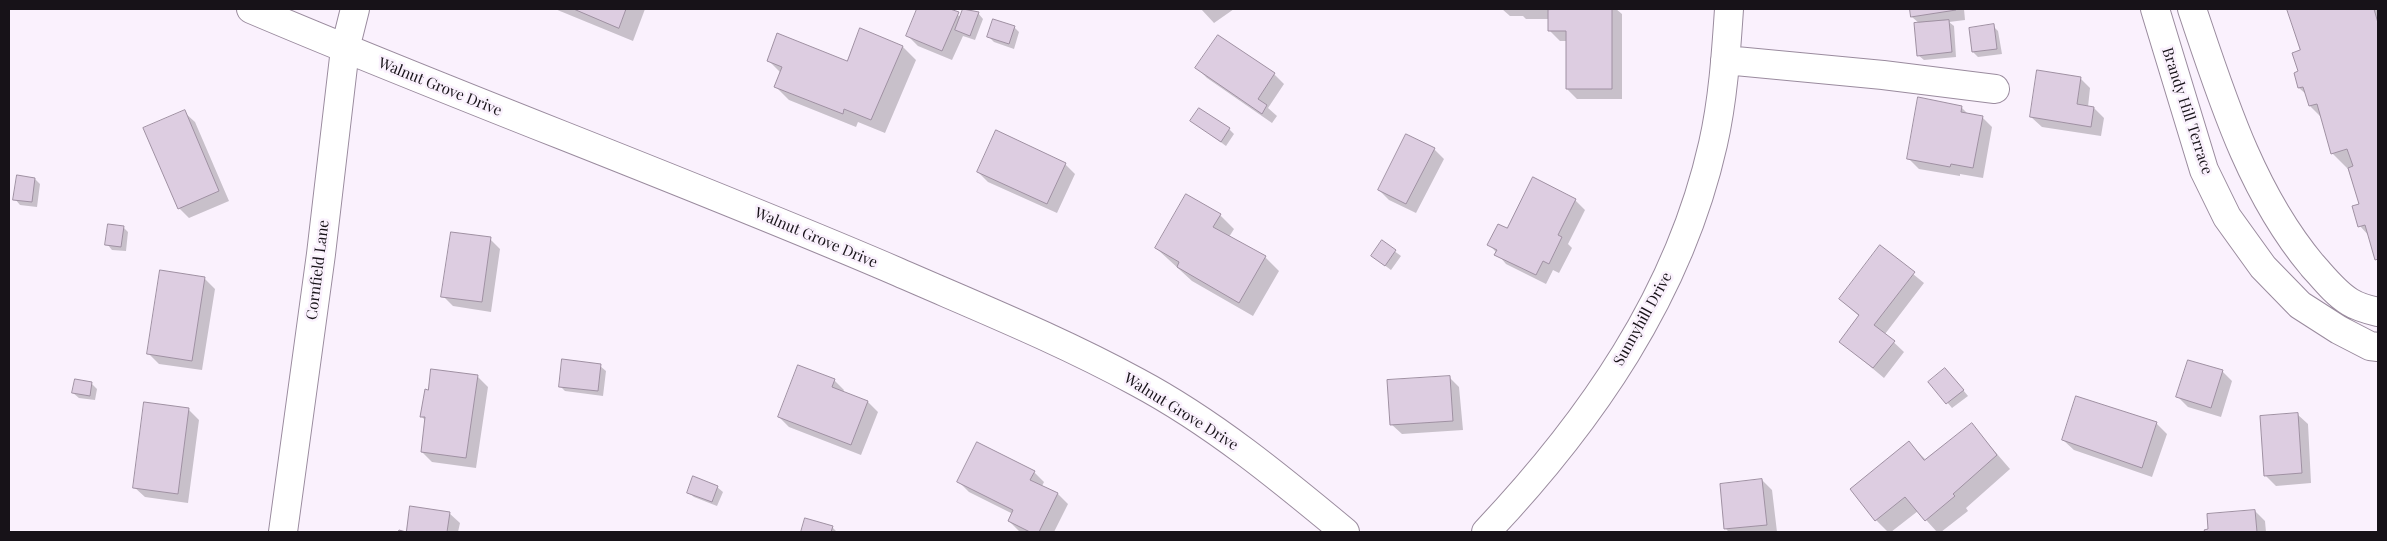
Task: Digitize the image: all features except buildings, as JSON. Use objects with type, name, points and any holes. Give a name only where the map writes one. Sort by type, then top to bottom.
[{"type":"street","name":"Walnut Grove Drive","points":[[251,9],[346,49],[780,222],[1042,335],[1139,382],[1222,435],[1345,532]]},
{"type":"street","name":"Cornfield Lane","points":[[282,532],[320,264],[346,49],[355,9]]},
{"type":"street","name":"Sunnyhill Drive","points":[[1486,532],[1516,500],[1576,427],[1630,349],[1663,289],[1692,218],[1713,145],[1724,84],[1729,9]]},
{"type":"street","name":"Brandy Hill Terrace","points":[[2155,9],[2204,170],[2227,217],[2264,267],[2300,305],[2339,330],[2370,346],[2378,347]]},
{"type":"street","points":[[2192,9],[2224,106],[2262,187],[2291,239],[2325,280],[2350,302],[2378,312]]},
{"type":"street","points":[[1725,60],[1883,75],[1995,89]]}]
